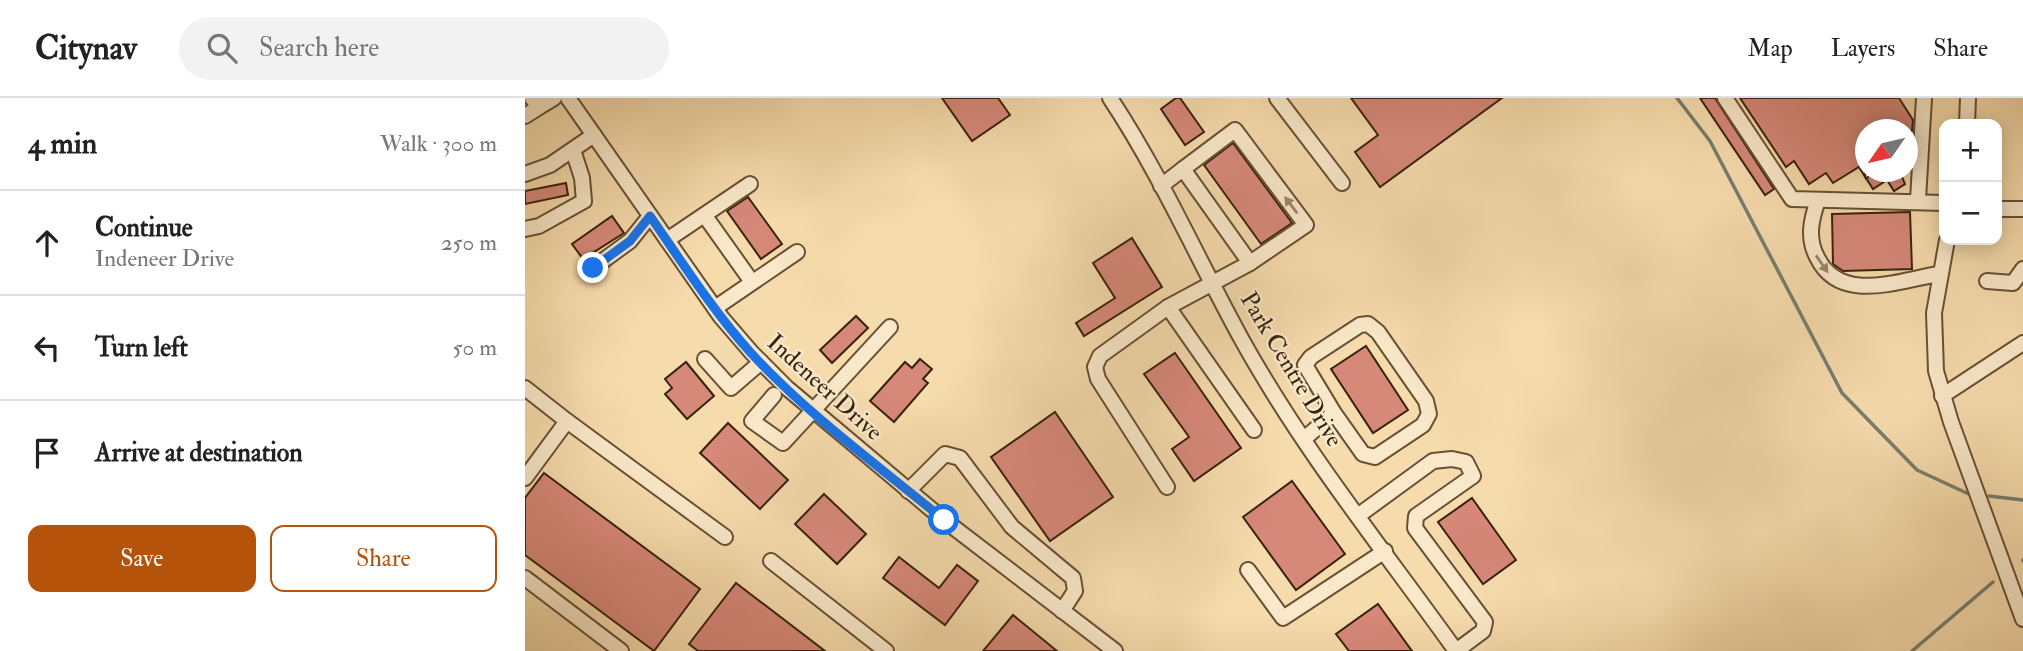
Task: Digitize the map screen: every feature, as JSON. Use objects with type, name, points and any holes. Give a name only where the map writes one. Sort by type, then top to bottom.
[{"type":"street","points":[[525,116],[535,103],[554,98]]},
{"type":"street","name":"Indeneer Drive","points":[[568,98],[715,308],[761,362],[813,411],[908,491],[1115,651]]},
{"type":"street","name":"Park Centre Drive","points":[[1110,98],[1161,186],[1242,340],[1304,439],[1456,651]]},
{"type":"street","points":[[1277,98],[1342,183]]},
{"type":"street","points":[[1725,98],[1792,199],[1939,202]]},
{"type":"street","points":[[1918,200],[1924,98]]},
{"type":"street","points":[[1967,119],[1969,98]]},
{"type":"street","points":[[1161,186],[1235,130],[1306,225],[1250,263],[1168,307],[1100,356],[1095,367],[1098,379],[1167,487]]},
{"type":"street","points":[[525,174],[550,166],[594,135]]},
{"type":"street","points":[[525,229],[539,226],[584,201],[582,178],[573,150]]},
{"type":"street","points":[[1183,169],[1250,263]]},
{"type":"street","points":[[667,240],[750,184]]},
{"type":"street","points":[[1818,200],[1810,220],[1812,247],[1819,262],[1835,281],[1854,286],[1873,286],[1939,274]]},
{"type":"street","points":[[2002,209],[2023,211]]},
{"type":"street","points":[[593,268],[630,241],[650,216]]},
{"type":"street","points":[[705,216],[752,282]]},
{"type":"street","points":[[1946,245],[1939,274],[1933,344],[1942,396],[2023,619]]},
{"type":"street","points":[[715,308],[797,252]]},
{"type":"street","points":[[1987,281],[2013,283],[2023,269]]},
{"type":"street","points":[[1168,307],[1254,430]]},
{"type":"street","points":[[1368,324],[1378,332],[1426,401],[1429,414],[1423,425],[1375,457],[1363,454],[1334,412],[1305,365],[1311,357],[1360,325],[1368,324]]},
{"type":"street","points":[[773,395],[753,416],[752,421],[783,443],[890,327]]},
{"type":"street","points":[[1942,396],[2023,343]]},
{"type":"street","points":[[705,359],[731,388],[761,362]]},
{"type":"street","points":[[525,388],[725,537]]},
{"type":"street","points":[[1304,439],[1334,412]]},
{"type":"street","points":[[525,478],[567,421]]},
{"type":"street","points":[[908,491],[945,454],[960,458],[1012,527],[1073,578],[1075,591],[1062,611]]},
{"type":"street","points":[[1359,515],[1433,461],[1452,459],[1467,462],[1473,470],[1473,476],[1416,516],[1414,521],[1415,528],[1485,622],[1483,631],[1456,651]]},
{"type":"street","points":[[1248,570],[1283,618],[1385,551]]},
{"type":"street","points":[[771,561],[886,651]]},
{"type":"street","points":[[525,578],[621,651]]},
{"type":"building","points":[[942,98],[998,98],[1010,115],[972,141]]},
{"type":"building","points":[[1180,98],[1204,132],[1185,145],[1161,109]]},
{"type":"building","points":[[1351,98],[1502,98],[1380,187],[1355,152],[1378,135]]},
{"type":"building","points":[[1700,98],[1715,98],[1774,189],[1765,195]]},
{"type":"building","points":[[1740,98],[1899,98],[1912,119],[1855,119],[1855,169],[1833,183],[1826,173],[1809,184],[1794,161],[1786,167]]},
{"type":"building","points":[[1233,143],[1292,223],[1261,244],[1204,165]]},
{"type":"building","points":[[1869,182],[1884,182],[1873,189]]},
{"type":"building","points":[[1888,182],[1904,182],[1905,184],[1894,191]]},
{"type":"building","points":[[566,183],[568,195],[525,204],[525,191]]},
{"type":"building","points":[[748,197],[782,244],[761,259],[727,211]]},
{"type":"building","points":[[1910,212],[1912,269],[1843,271],[1833,264],[1832,214]]},
{"type":"building","points":[[612,216],[624,233],[583,259],[572,244]]},
{"type":"building","points":[[1132,238],[1162,287],[1084,336],[1076,323],[1115,298],[1093,263]]},
{"type":"building","points":[[856,316],[868,328],[832,363],[820,350]]},
{"type":"building","points":[[1366,346],[1408,410],[1373,433],[1331,369]]},
{"type":"building","points":[[1175,353],[1241,448],[1194,481],[1172,449],[1189,437],[1144,374]]},
{"type":"building","points":[[920,359],[932,369],[923,379],[928,383],[894,422],[870,401],[905,362],[912,368]]},
{"type":"building","points":[[686,362],[714,396],[687,419],[665,394],[672,388],[665,379]]},
{"type":"building","points":[[1055,412],[1113,497],[1050,541],[991,457]]},
{"type":"building","points":[[728,423],[788,480],[760,509],[700,453]]},
{"type":"building","points":[[544,473],[700,589],[654,651],[525,555],[525,498]]},
{"type":"building","points":[[1292,481],[1345,554],[1296,590],[1243,517]]},
{"type":"building","points":[[824,494],[866,534],[837,564],[795,524]]},
{"type":"building","points":[[1472,498],[1516,560],[1483,584],[1438,522]]},
{"type":"building","points":[[899,557],[939,588],[957,565],[978,581],[945,625],[883,578]]},
{"type":"building","points":[[736,583],[825,651],[698,651],[689,644]]},
{"type":"building","points":[[1378,604],[1412,651],[1349,651],[1336,634]]},
{"type":"building","points":[[1013,615],[1057,651],[983,651]]},
{"type":"waterway","points":[[1677,98],[1710,141],[1842,393],[1917,470],[1973,496]]},
{"type":"waterway","points":[[1989,496],[2023,500]]},
{"type":"waterway","points":[[1912,651],[1993,582]]},
{"type":"route","points":[[593,268],[630,241],[650,216],[721,317],[752,353],[787,388],[944,520]]}]
